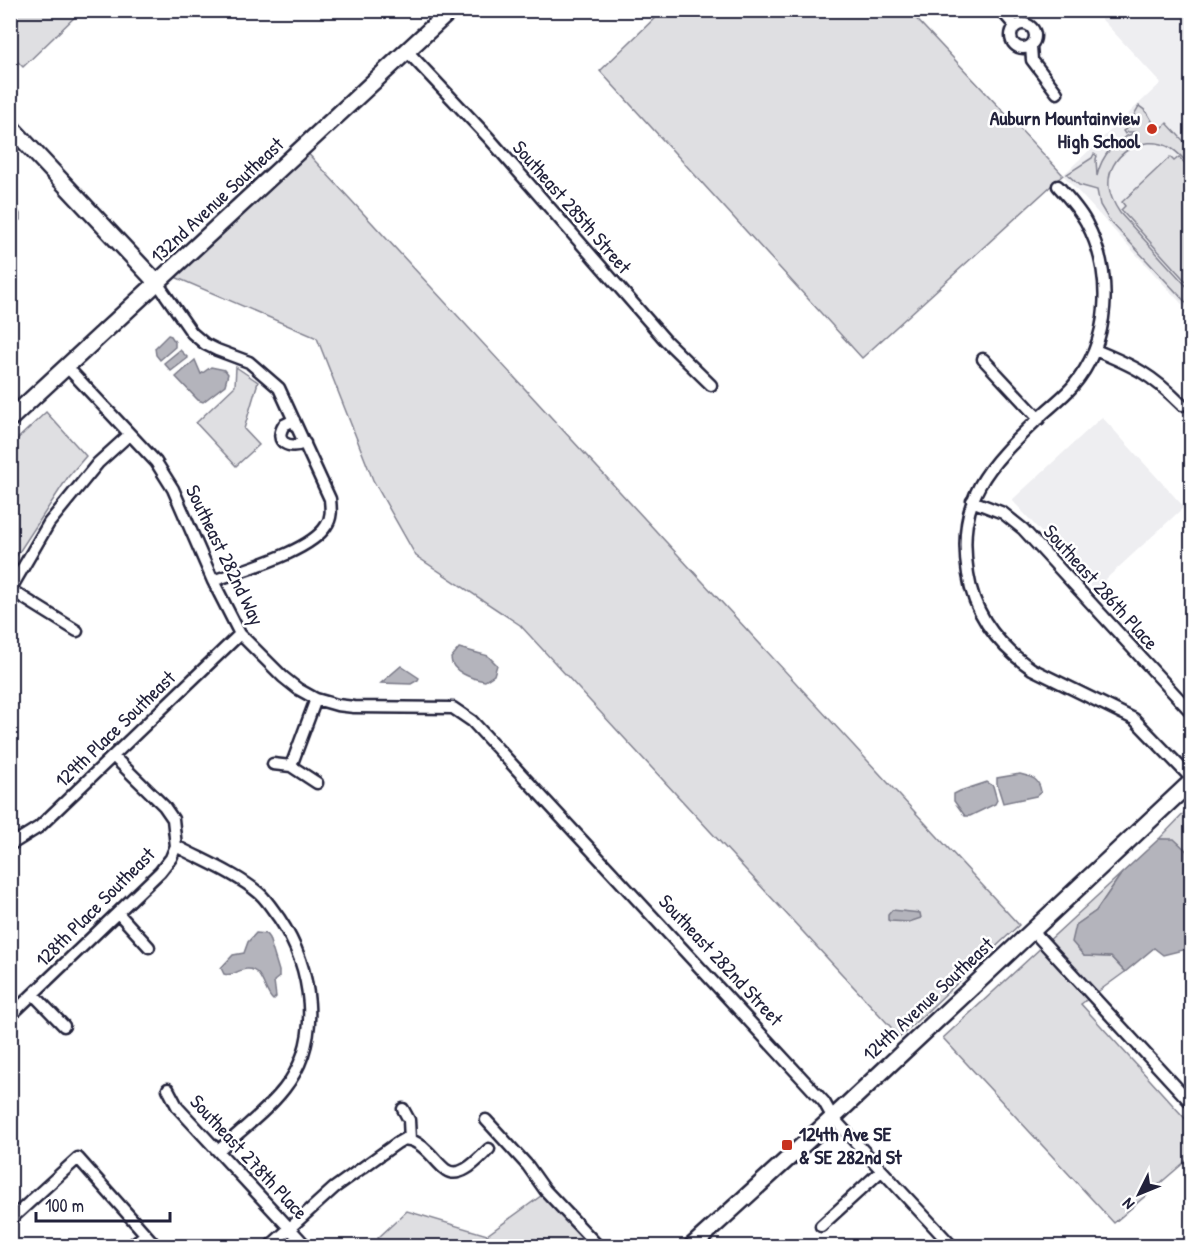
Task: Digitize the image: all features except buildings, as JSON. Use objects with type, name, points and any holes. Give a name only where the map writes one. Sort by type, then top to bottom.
[{"type":"street","name":"132nd Avenue Southeast","points":[[10,419],[451,10]]},
{"type":"street","points":[[1001,10],[1015,26]]},
{"type":"street","points":[[1015,26],[1026,24],[1032,27],[1035,39],[1031,46],[1032,60],[1057,93]]},
{"type":"street","points":[[1015,26],[1011,36],[1013,44],[1020,48],[1031,46]]},
{"type":"street","name":"Southeast 285th Street","points":[[407,51],[488,137],[666,341],[711,385]]},
{"type":"street","points":[[10,126],[158,284],[192,333],[217,350],[249,362],[279,388],[330,499],[332,512],[328,525],[309,543],[213,581]]},
{"type":"street","points":[[1058,186],[1085,220],[1102,262],[1104,308],[1100,336],[1088,364],[1072,388],[1002,454],[991,467],[972,501],[965,530],[969,582],[977,604],[994,636],[1018,659],[1032,669],[1134,719],[1191,780]]},
{"type":"street","points":[[1095,350],[1138,368],[1152,377],[1182,405]]},
{"type":"street","points":[[983,359],[1039,419]]},
{"type":"street","name":"Southeast 282nd Way","points":[[67,367],[165,474],[213,581],[240,634],[283,677],[316,699],[337,705],[453,708]]},
{"type":"street","points":[[294,420],[284,425],[280,434],[281,439],[288,446],[293,447],[304,443]]},
{"type":"street","points":[[77,631],[11,590],[56,514],[98,463],[129,435]]},
{"type":"street","name":"Southeast 286th Place","points":[[972,501],[1003,513],[1023,529],[1191,713]]},
{"type":"street","name":"129th Place Southeast","points":[[10,845],[39,827],[240,634]]},
{"type":"street","points":[[291,766],[316,699]]},
{"type":"street","name":"Southeast 282nd Street","points":[[453,708],[472,721],[824,1102],[833,1118],[952,1246]]},
{"type":"street","points":[[113,756],[164,806],[172,819],[176,846],[260,894],[286,929],[297,950],[310,997],[310,1018],[300,1060],[284,1089],[218,1151]]},
{"type":"street","points":[[273,764],[291,766],[317,783]]},
{"type":"street","name":"124th Avenue Southeast","points":[[692,1246],[833,1118],[1191,780]]},
{"type":"street","name":"128th Place Southeast","points":[[10,1016],[160,872],[171,858],[176,846]]},
{"type":"street","points":[[117,913],[149,947]]},
{"type":"street","points":[[1032,930],[1191,1104]]},
{"type":"street","points":[[33,994],[64,1026]]},
{"type":"street","name":"Southeast 278th Place","points":[[168,1089],[178,1108],[306,1246]]},
{"type":"street","points":[[403,1109],[409,1120],[410,1140]]},
{"type":"street","points":[[486,1120],[528,1166],[545,1190],[598,1246]]},
{"type":"street","points":[[270,1246],[341,1183],[397,1143],[410,1140],[421,1145],[446,1170],[454,1173],[467,1168],[489,1149]]},
{"type":"street","points":[[10,1220],[78,1158],[156,1246]]},
{"type":"street","points":[[821,1226],[881,1171]]},
{"type":"street","points":[[131,1246],[145,1235]]},
{"type":"shaded area","points":[[10,11],[81,11],[23,67],[11,55]]},
{"type":"shaded area","points":[[662,11],[909,11],[1063,175],[862,358],[600,71]]},
{"type":"shaded area","name":"Auburn Mountainview High School","points":[[1094,11],[1191,11],[1191,314],[1063,175],[1161,83]]},
{"type":"shaded area","points":[[1139,106],[1149,116],[1155,129],[1153,130],[1160,130],[1167,123],[1191,149],[1191,167],[1171,148],[1149,143],[1138,145],[1120,156],[1113,165],[1110,175],[1110,194],[1120,213],[1191,291],[1191,308],[1109,220],[1100,205],[1097,190],[1079,185],[1067,174],[1092,158],[1094,154],[1097,156],[1097,176],[1102,161],[1110,149],[1122,139],[1136,132],[1125,134],[1123,131]]},
{"type":"shaded area","points":[[303,148],[1019,925],[900,1037],[520,625],[416,556],[373,480],[317,338],[168,274]]},
{"type":"shaded area","points":[[1170,157],[1174,161],[1179,157],[1191,170],[1191,287],[1121,210],[1125,206],[1122,202]]},
{"type":"shaded area","points":[[10,195],[20,214],[20,220],[15,222],[11,220]]},
{"type":"shaded area","points":[[168,335],[175,342],[175,347],[160,360],[155,348]]},
{"type":"shaded area","points":[[180,350],[188,358],[171,371],[164,363]]},
{"type":"shaded area","points":[[195,360],[201,374],[211,367],[225,370],[228,374],[225,385],[203,402],[198,400],[176,377]]},
{"type":"shaded area","points":[[236,367],[258,382],[244,429],[259,445],[236,466],[196,423],[235,386]]},
{"type":"shaded area","points":[[46,412],[86,456],[68,477],[12,563],[11,445]]},
{"type":"shaded area","points":[[1102,417],[1184,507],[1094,590],[1012,500]]},
{"type":"shaded area","points":[[459,648],[488,656],[497,665],[494,675],[485,681],[469,677],[459,671],[451,658]]},
{"type":"shaded area","points":[[401,666],[419,678],[418,680],[411,684],[381,683]]},
{"type":"shaded area","points":[[1020,774],[1034,779],[1039,784],[1041,792],[1036,796],[1003,803],[997,778]]},
{"type":"shaded area","points":[[987,782],[993,786],[997,800],[995,804],[970,816],[965,816],[954,801],[954,794]]},
{"type":"shaded area","points":[[1191,806],[1191,855],[1174,840],[1159,839]]},
{"type":"shaded area","points":[[1159,839],[1174,839],[1191,855],[1191,948],[1163,955],[1154,948],[1125,972],[1111,957],[1084,956],[1072,942],[1076,925],[1096,911],[1122,873]]},
{"type":"shaded area","points":[[1122,873],[1096,911],[1076,925],[1084,956],[1111,957],[1125,972],[1081,1004],[1191,1125],[1191,1165],[1187,1160],[1114,1223],[943,1038]]},
{"type":"shaded area","points":[[892,910],[920,913],[921,918],[909,922],[890,921],[888,915]]},
{"type":"shaded area","points":[[256,933],[266,934],[269,938],[279,971],[279,977],[274,981],[276,997],[273,1000],[257,972],[244,969],[227,975],[221,968],[233,955],[244,953],[248,942]]},
{"type":"shaded area","points":[[545,1193],[592,1246],[560,1244],[445,1246],[427,1243],[422,1246],[386,1246],[378,1238],[407,1211],[487,1235]]},
{"type":"shaded area","points":[[1009,1241],[1014,1246],[977,1246],[975,1242]]},
{"type":"place","name":"Auburn Mountainview High School","points":[[1152,129]]},
{"type":"place","name":"124th Ave SE & SE 282nd St","points":[[787,1145]]}]
